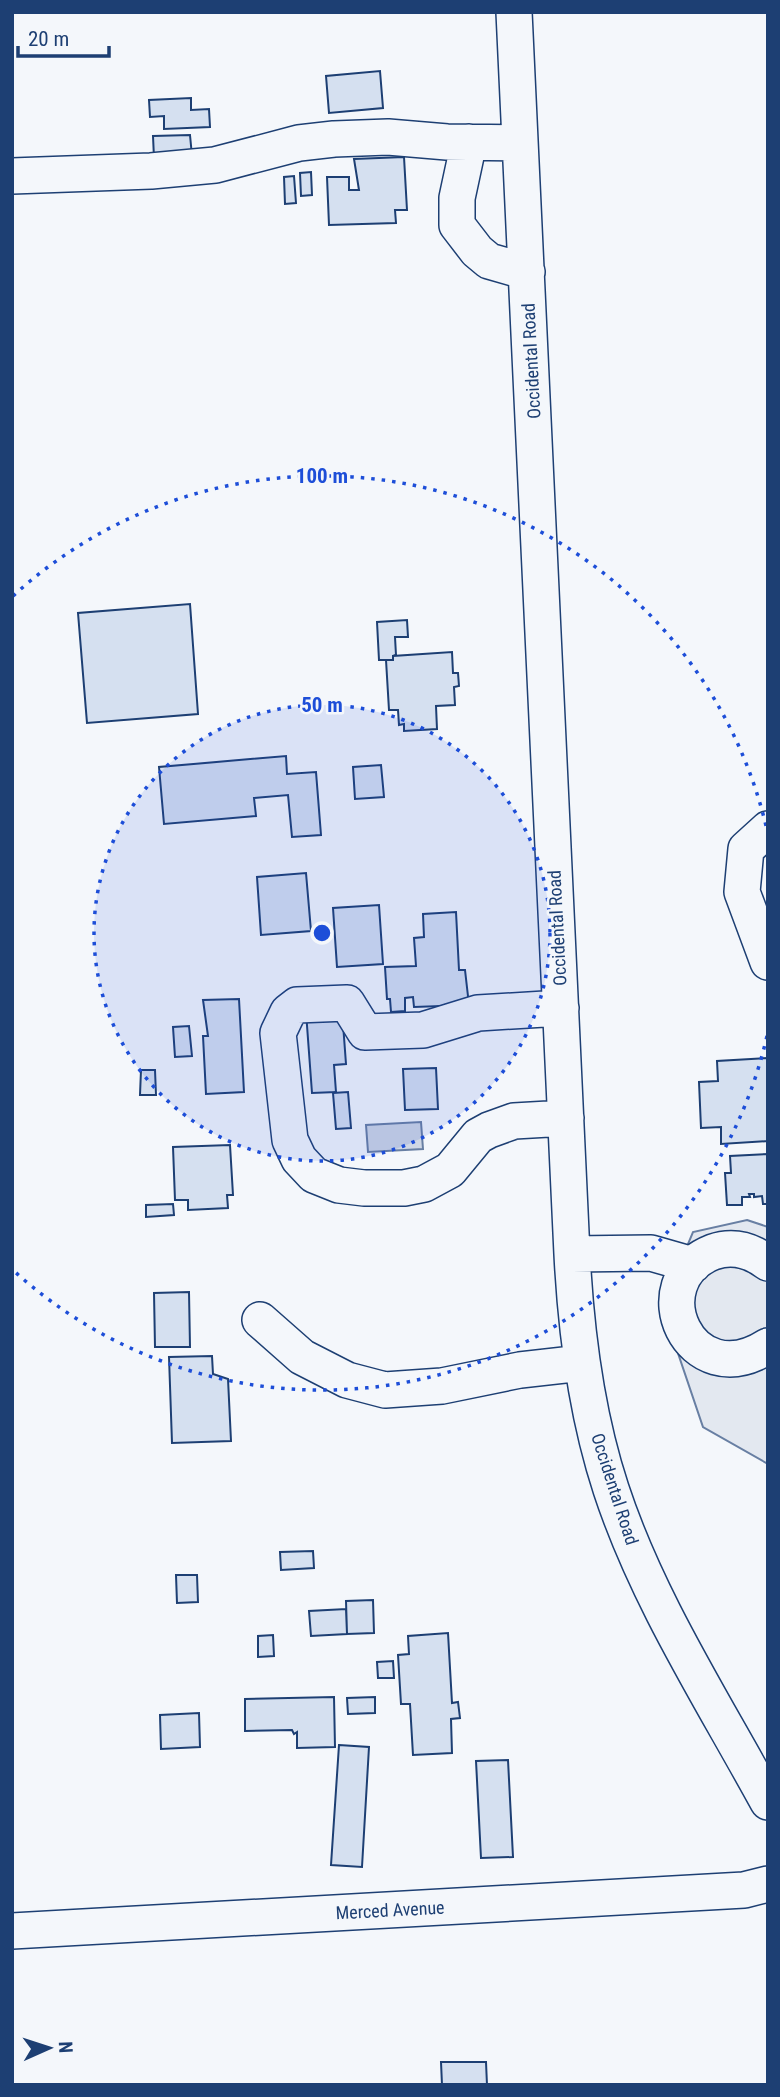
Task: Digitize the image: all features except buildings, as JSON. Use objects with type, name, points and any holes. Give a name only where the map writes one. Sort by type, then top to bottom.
[{"type":"street","name":"Occidental Road","points":[[514,12],[572,1254],[582,1363],[599,1448],[611,1489],[639,1561],[768,1802]]},
{"type":"street","points":[[12,176],[151,171],[215,164],[299,144],[334,139],[388,137],[520,143]]},
{"type":"street","points":[[468,142],[457,198],[457,225],[477,251],[489,261],[527,272]]},
{"type":"street","points":[[768,829],[746,849],[742,892],[768,962]]},
{"type":"street","points":[[561,1008],[478,1013],[423,1030],[365,1031],[347,1003],[298,1005],[288,1012],[278,1033],[290,1140],[299,1159],[314,1175],[339,1185],[404,1188],[424,1184],[450,1170],[478,1136],[489,1130],[514,1121],[566,1118]]},
{"type":"street","points":[[768,1263],[757,1254],[739,1249],[721,1249],[704,1256],[693,1265],[681,1283],[676,1301],[678,1319],[686,1335],[699,1349],[715,1357],[733,1360],[751,1356],[768,1346]]},
{"type":"street","points":[[572,1254],[651,1253],[693,1265]]},
{"type":"street","points":[[260,1320],[302,1357],[347,1380],[385,1390],[442,1386],[520,1370],[582,1363]]},
{"type":"street","name":"Merced Avenue","points":[[12,1931],[731,1891],[768,1884]]},
{"type":"shaded area","points":[[421,1122],[423,1149],[368,1152],[366,1125]]},
{"type":"shaded area","points":[[747,1220],[768,1227],[768,1464],[703,1427],[662,1306],[693,1232]]}]
